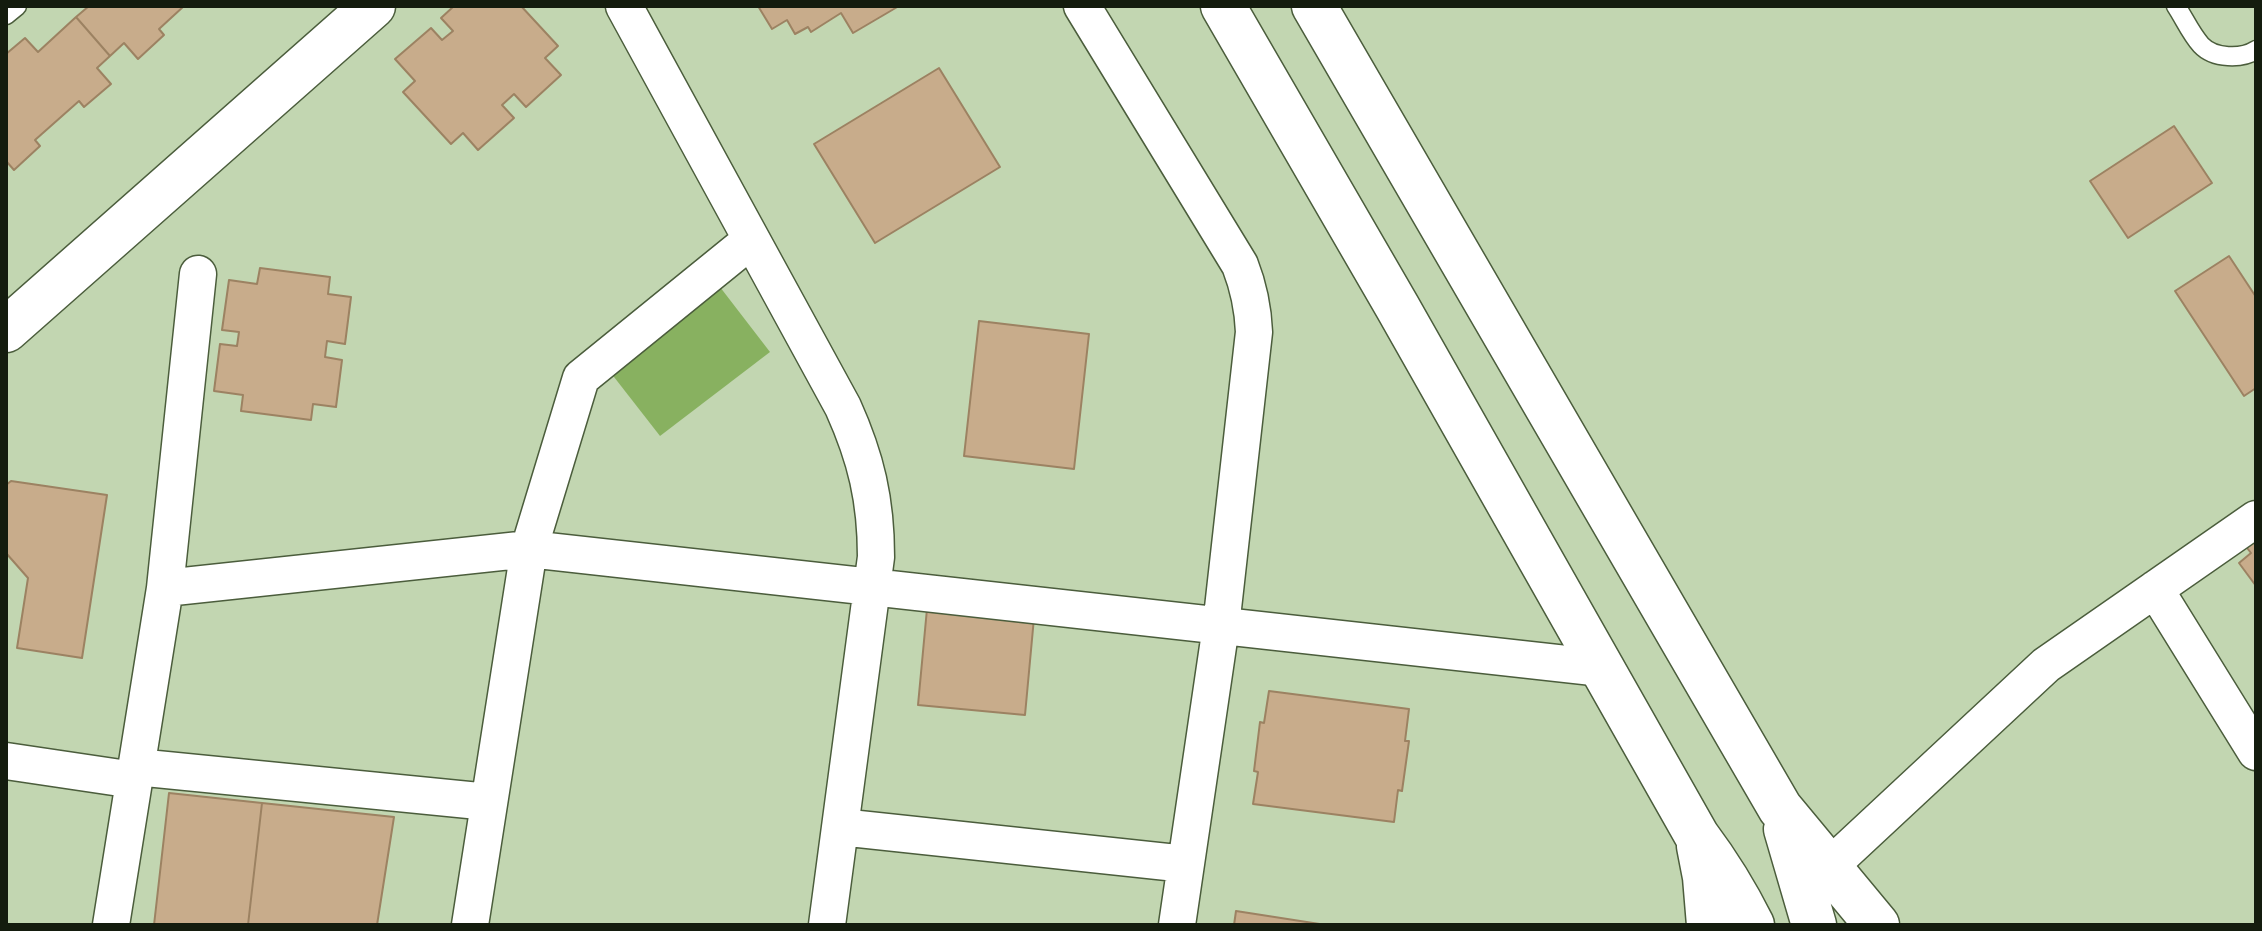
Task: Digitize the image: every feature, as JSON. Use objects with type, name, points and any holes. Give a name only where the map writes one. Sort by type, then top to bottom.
[{"type":"street","points":[[6,330],[373,6]]},
{"type":"street","points":[[624,6],[843,407],[861,450],[872,494],[876,557],[827,925]]},
{"type":"street","points":[[1082,6],[1240,265],[1253,311],[1254,332],[1221,626],[1177,925]]},
{"type":"street","points":[[1223,6],[1697,836],[1738,896],[1752,925]]},
{"type":"street","points":[[1314,6],[1780,808],[1877,925]]},
{"type":"street","points":[[470,925],[529,549],[581,378],[751,240]]},
{"type":"street","points":[[111,925],[165,588],[198,274]]},
{"type":"street","points":[[1829,867],[2046,665],[2256,519]]},
{"type":"street","points":[[165,588],[529,549],[1602,668]]},
{"type":"street","points":[[2155,589],[2256,752]]},
{"type":"street","points":[[6,761],[489,802]]},
{"type":"street","points":[[1780,808],[1814,925]]},
{"type":"street","points":[[840,827],[1186,864]]},
{"type":"street","points":[[1697,836],[1705,877],[1709,925]]},
{"type":"lane","points":[[6,15],[17,6]]},
{"type":"lane","points":[[2176,6],[2202,47],[2211,52],[2234,57],[2247,56],[2256,50]]},
{"type":"green space","points":[[710,274],[770,352],[660,436],[600,359]]},
{"type":"building","points":[[89,6],[184,6],[159,29],[164,35],[138,59],[124,43],[110,56],[76,17]]},
{"type":"building","points":[[454,6],[521,6],[558,46],[545,58],[561,75],[526,107],[514,94],[502,105],[514,118],[478,150],[463,133],[451,144],[403,92],[415,81],[395,59],[431,28],[442,40],[453,31],[441,18]]},
{"type":"building","points":[[758,6],[899,6],[853,33],[841,13],[811,32],[808,27],[795,34],[787,20],[772,29]]},
{"type":"building","points":[[76,17],[110,56],[97,68],[111,84],[84,107],[79,101],[35,140],[40,146],[14,170],[6,161],[6,54],[25,38],[38,52]]},
{"type":"building","points":[[939,68],[1000,167],[875,243],[814,144]]},
{"type":"building","points":[[2174,126],[2212,183],[2128,238],[2090,181]]},
{"type":"building","points":[[2229,256],[2256,297],[2256,388],[2244,396],[2175,291]]},
{"type":"building","points":[[260,268],[330,277],[328,294],[351,297],[345,344],[327,341],[325,357],[342,360],[336,407],[313,404],[311,420],[241,411],[243,395],[214,391],[220,344],[237,346],[239,332],[222,330],[229,280],[257,284]]},
{"type":"building","points":[[979,321],[1089,334],[1074,469],[964,456]]},
{"type":"building","points":[[11,481],[107,495],[82,658],[17,648],[28,578],[6,553],[6,485]]},
{"type":"building","points":[[2256,518],[2256,586],[2239,563],[2251,553],[2236,534]]},
{"type":"building","points":[[928,598],[1035,607],[1025,715],[918,705]]},
{"type":"building","points":[[1269,691],[1409,709],[1405,741],[1409,741],[1394,822],[1253,804],[1260,722],[1264,723]]},
{"type":"building","points":[[169,793],[262,803],[248,925],[154,925]]},
{"type":"building","points":[[262,803],[394,817],[377,925],[248,925]]},
{"type":"building","points":[[1236,911],[1326,925],[1234,925]]}]
